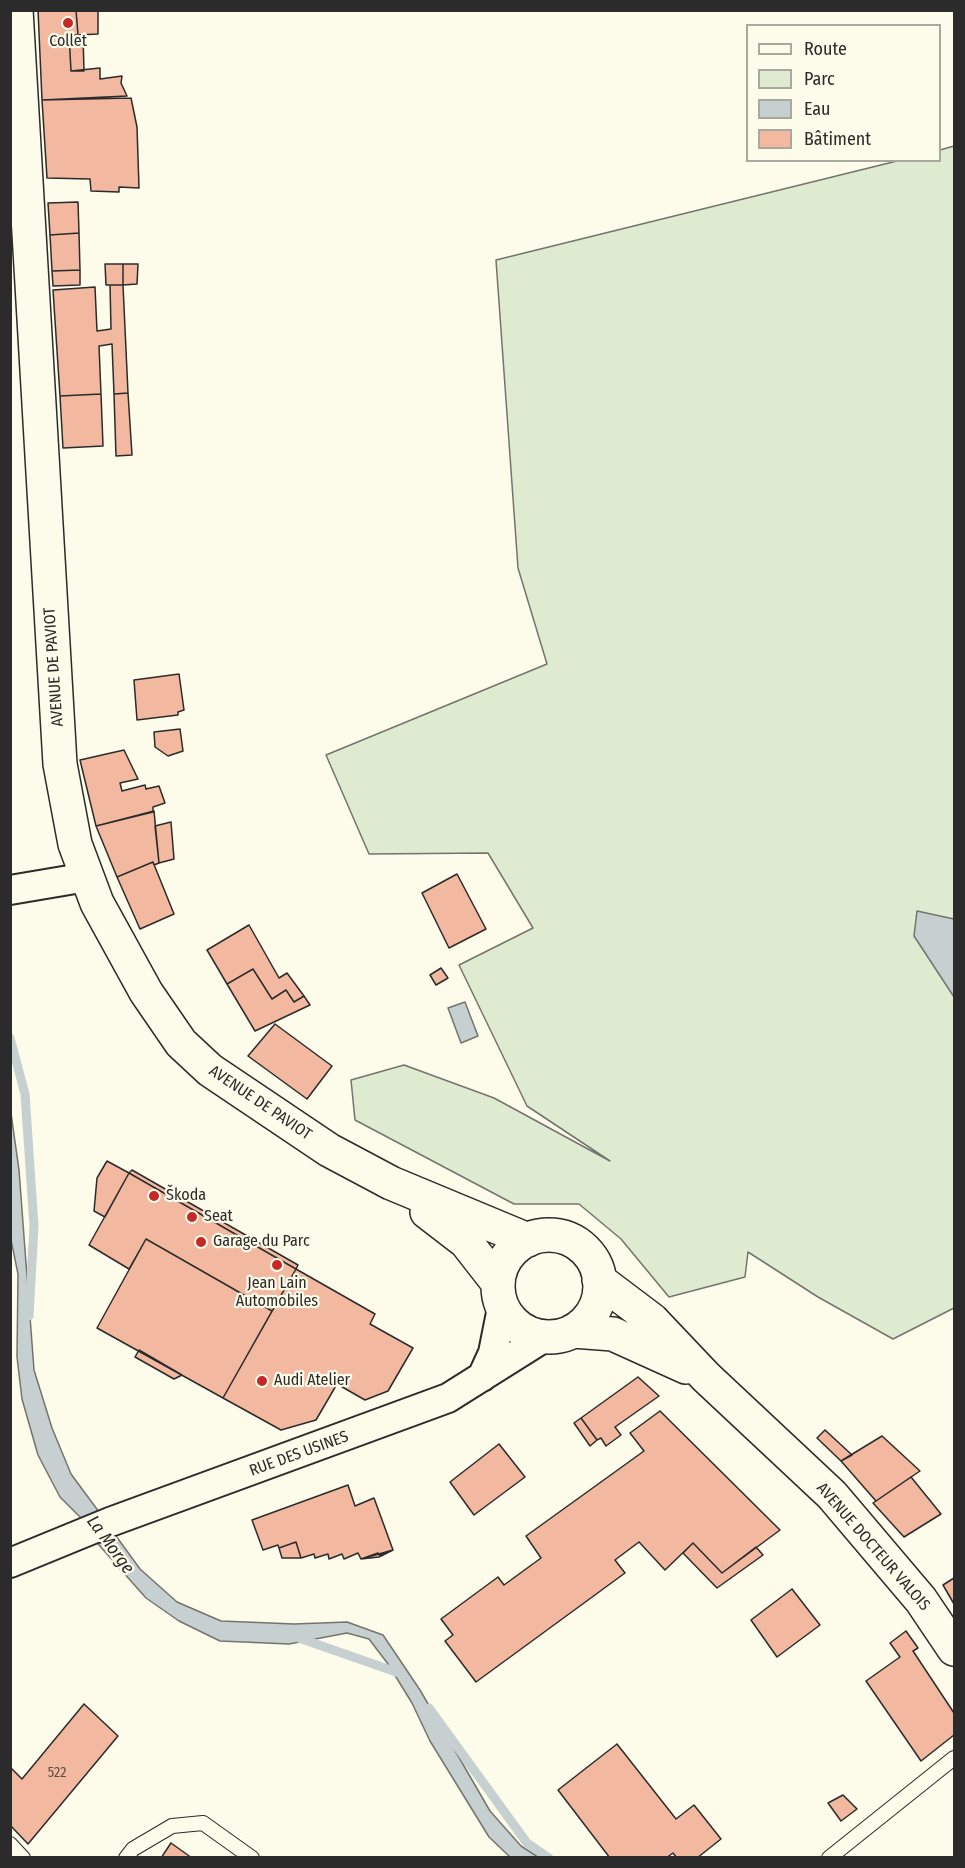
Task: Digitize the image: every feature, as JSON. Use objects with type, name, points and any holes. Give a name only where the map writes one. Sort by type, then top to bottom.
[{"type":"main road","name":"AVENUE DE PAVIOT","points":[[16,10],[60,764],[75,844],[97,903],[146,992],[181,1043],[210,1071],[329,1150],[391,1183],[528,1240]]},
{"type":"main road","name":"AVENUE DE PAVIOT","points":[[391,1183],[466,1242],[500,1296]]},
{"type":"main road","points":[[554,1235],[579,1245],[596,1266],[599,1280],[599,1295],[594,1309],[585,1322],[559,1334],[528,1333],[520,1328],[500,1296],[502,1266],[513,1250],[528,1240],[554,1235]]},
{"type":"main road","name":"AVENUE DOCTEUR VALOIS","points":[[599,1280],[652,1320],[706,1377],[832,1495],[921,1600],[954,1649]]},
{"type":"main road","name":"AVENUE DOCTEUR VALOIS","points":[[559,1334],[613,1334],[635,1341],[706,1377]]},
{"type":"street","points":[[10,890],[87,877]]},
{"type":"street","points":[[482,1377],[493,1353],[500,1296]]},
{"type":"street","name":"RUE DES USINES","points":[[10,1563],[110,1522],[448,1398],[559,1334]]},
{"type":"lane","points":[[829,1857],[954,1758]]},
{"type":"lane","points":[[126,1857],[133,1849],[172,1826],[203,1823],[252,1857]]},
{"type":"lane","points":[[10,1844],[23,1857]]},
{"type":"green space","points":[[954,146],[954,1308],[893,1339],[818,1297],[748,1252],[745,1277],[669,1297],[621,1239],[579,1204],[514,1204],[355,1120],[351,1080],[404,1065],[494,1098],[610,1161],[527,1106],[459,965],[533,928],[488,853],[369,854],[326,755],[547,664],[518,568],[496,260],[893,162],[941,162],[941,150]]},
{"type":"water","points":[[917,911],[954,919],[954,997],[914,936]]},
{"type":"water","points":[[465,1002],[478,1036],[461,1043],[448,1008]]},
{"type":"water","points":[[10,1106],[19,1170],[34,1370],[52,1428],[71,1474],[102,1516],[84,1521],[60,1497],[38,1455],[22,1399],[17,1357],[18,1274],[10,1235]]},
{"type":"water","points":[[116,1536],[140,1569],[177,1602],[221,1621],[294,1624],[347,1622],[383,1635],[420,1690],[490,1811],[521,1846],[538,1857],[510,1857],[489,1837],[430,1741],[412,1703],[388,1664],[369,1639],[347,1633],[289,1644],[220,1641],[179,1621],[146,1598],[98,1544]]},
{"type":"building","points":[[38,10],[76,10],[78,35],[69,35],[71,71],[100,68],[100,79],[122,76],[121,83],[127,96],[42,100]]},
{"type":"building","points":[[76,10],[98,10],[98,34],[78,35]]},
{"type":"building","points":[[69,35],[83,35],[84,71],[71,71]]},
{"type":"building","points":[[131,98],[137,127],[139,188],[119,187],[119,192],[91,191],[90,179],[47,178],[42,100]]},
{"type":"building","points":[[78,202],[79,233],[50,235],[48,203]]},
{"type":"building","points":[[79,233],[80,270],[52,271],[50,235]]},
{"type":"building","points":[[105,264],[123,264],[123,285],[106,285]]},
{"type":"building","points":[[123,264],[138,264],[137,284],[123,285]]},
{"type":"building","points":[[80,270],[80,285],[53,286],[52,271]]},
{"type":"building","points":[[110,285],[123,285],[128,393],[114,394],[112,344],[99,346],[101,394],[60,396],[53,290],[95,287],[97,331],[111,329]]},
{"type":"building","points":[[128,393],[132,455],[116,456],[114,394]]},
{"type":"building","points":[[101,394],[103,446],[63,448],[60,396]]},
{"type":"building","points":[[179,674],[184,710],[178,712],[178,715],[137,720],[134,680]]},
{"type":"building","points":[[180,729],[183,751],[168,756],[155,747],[154,732]]},
{"type":"building","points":[[124,750],[138,779],[120,783],[122,791],[145,785],[146,789],[159,786],[165,803],[153,807],[153,812],[96,826],[80,760]]},
{"type":"building","points":[[154,811],[159,863],[154,865],[153,862],[117,877],[96,826]]},
{"type":"building","points":[[171,822],[174,859],[159,863],[155,826]]},
{"type":"building","points":[[153,862],[174,914],[140,929],[117,877]]},
{"type":"building","points":[[457,874],[486,929],[449,948],[422,893]]},
{"type":"building","points":[[249,925],[279,978],[287,973],[304,996],[294,1002],[286,990],[272,999],[253,969],[227,984],[207,950]]},
{"type":"building","points":[[441,968],[448,978],[436,985],[430,975]]},
{"type":"building","points":[[253,969],[272,999],[286,990],[294,1002],[304,996],[310,1005],[255,1031],[227,984]]},
{"type":"building","points":[[275,1024],[332,1066],[307,1099],[248,1056]]},
{"type":"building","points":[[107,1161],[129,1173],[105,1217],[94,1211],[97,1178]]},
{"type":"building","points":[[132,1170],[298,1265],[296,1269],[129,1173]]},
{"type":"building","name":"Garage du Parc","points":[[129,1173],[296,1269],[272,1311],[146,1239],[129,1269],[89,1245]]},
{"type":"building","points":[[146,1239],[272,1311],[223,1398],[97,1328]]},
{"type":"building","points":[[296,1269],[375,1314],[370,1324],[413,1348],[388,1391],[365,1400],[337,1384],[316,1420],[281,1430],[223,1398]]},
{"type":"building","points":[[139,1350],[182,1375],[174,1379],[135,1357]]},
{"type":"building","points":[[638,1377],[659,1396],[615,1427],[621,1435],[606,1446],[601,1438],[597,1440],[581,1418]]},
{"type":"building","points":[[660,1411],[780,1530],[722,1573],[693,1543],[665,1570],[639,1542],[615,1560],[625,1573],[476,1682],[445,1641],[453,1635],[441,1619],[498,1577],[504,1585],[541,1558],[526,1536],[644,1451],[630,1433]]},
{"type":"building","points":[[581,1418],[597,1440],[590,1446],[574,1423]]},
{"type":"building","points":[[825,1430],[852,1455],[841,1461],[817,1438]]},
{"type":"building","points":[[882,1436],[920,1471],[876,1501],[841,1461]]},
{"type":"building","points":[[499,1444],[525,1477],[474,1515],[450,1482]]},
{"type":"building","points":[[911,1477],[941,1514],[904,1537],[873,1503]]},
{"type":"building","points":[[348,1485],[355,1506],[374,1498],[393,1550],[361,1559],[358,1553],[344,1559],[342,1554],[329,1559],[328,1554],[315,1558],[314,1554],[301,1558],[296,1542],[279,1548],[278,1545],[263,1550],[252,1520]]},
{"type":"building","points":[[296,1542],[301,1558],[282,1558],[279,1548]]},
{"type":"building","points":[[693,1543],[722,1573],[756,1547],[763,1555],[717,1588],[683,1553]]},
{"type":"building","points":[[393,1550],[379,1557],[361,1559],[378,1553],[379,1555]]},
{"type":"building","points":[[954,1578],[954,1604],[943,1585]]},
{"type":"building","points":[[792,1589],[820,1625],[777,1657],[751,1620]]},
{"type":"building","points":[[906,1631],[918,1648],[913,1651],[954,1713],[954,1735],[921,1761],[866,1681],[900,1657],[890,1643]]},
{"type":"building","points":[[84,1704],[118,1736],[28,1844],[10,1825],[10,1767],[22,1779]]},
{"type":"building","points":[[617,1744],[676,1819],[694,1805],[721,1839],[697,1858],[677,1858],[673,1853],[666,1858],[610,1858],[558,1790]]},
{"type":"building","points":[[843,1795],[857,1809],[841,1821],[828,1803]]},
{"type":"building","points":[[171,1843],[192,1858],[161,1858]]},
{"type":"waterway","name":"La Morge","points":[[10,1038],[25,1094],[34,1226],[29,1316]]},
{"type":"waterway","name":"La Morge","points":[[299,1638],[402,1674]]},
{"type":"waterway","name":"La Morge","points":[[429,1708],[527,1843],[549,1858]]},
{"type":"place","name":"Collet","points":[[68,23]]},
{"type":"place","name":"Škoda","points":[[154,1196]]},
{"type":"place","name":"Seat","points":[[192,1217]]},
{"type":"place","name":"Garage du Parc","points":[[201,1242]]},
{"type":"place","name":"Jean Lain Automobiles","points":[[277,1265]]},
{"type":"place","name":"Audi Atelier","points":[[262,1381]]}]
